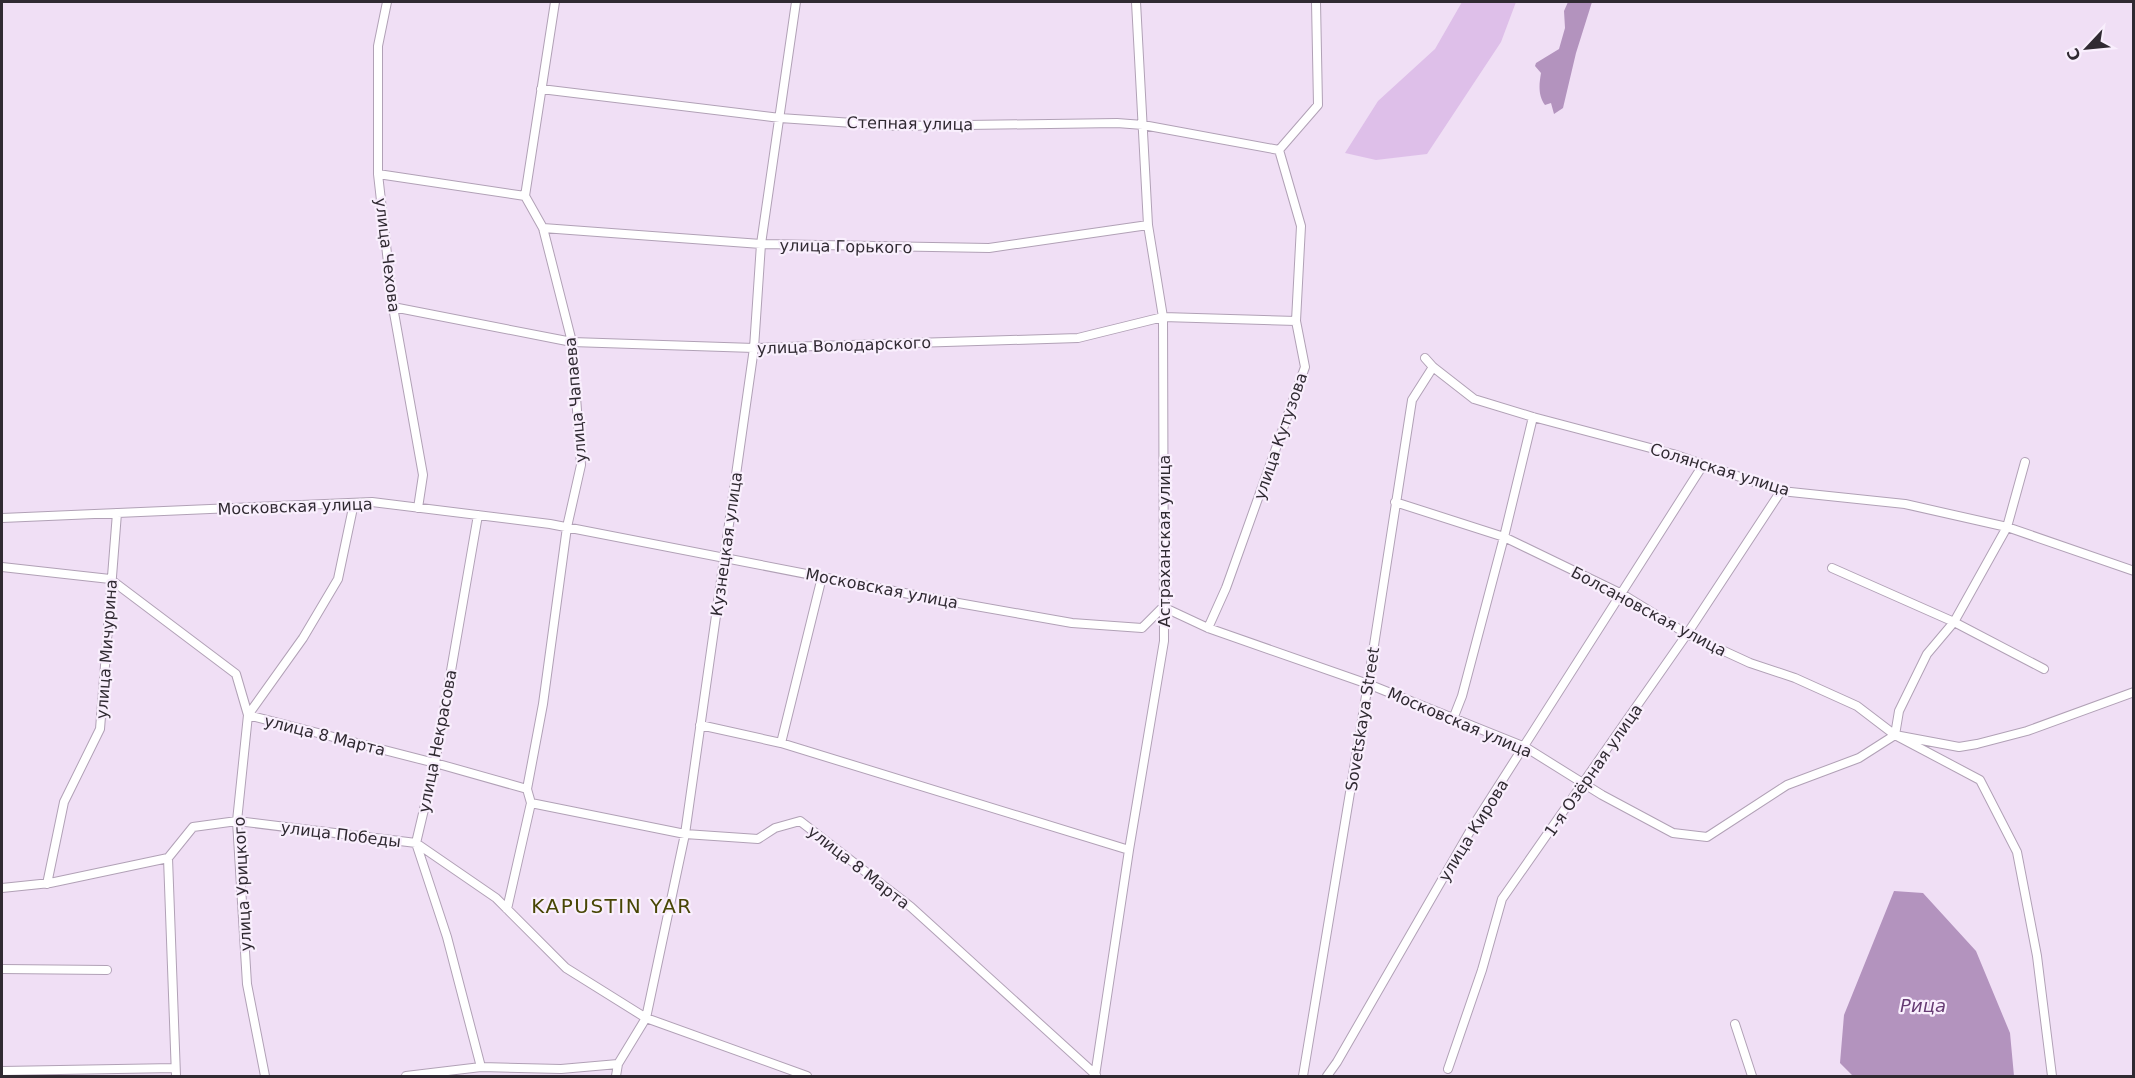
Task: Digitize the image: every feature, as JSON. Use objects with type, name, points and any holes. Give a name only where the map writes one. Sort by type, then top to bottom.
[{"type":"street","name":"улица Чехова","points":[[387,2],[378,46],[378,174],[393,306],[423,475],[418,508]]},
{"type":"street","points":[[378,174],[525,196],[555,2]]},
{"type":"street","name":"Кузнецкая улица","points":[[616,1077],[618,1064],[646,1018],[685,834],[754,348],[761,244],[796,2]]},
{"type":"street","name":"Астраханская улица","points":[[1096,1076],[1129,850],[1164,641],[1163,317],[1148,225],[1136,2]]},
{"type":"street","points":[[1278,150],[1318,105],[1316,2]]},
{"type":"street","name":"Степная улица","points":[[541,88],[780,118],[897,126],[1117,123],[1143,125],[1278,150]]},
{"type":"street","name":"улица Кутузова","points":[[1208,628],[1226,588],[1305,367],[1296,321],[1301,226],[1278,150]]},
{"type":"street","name":"улица Чапаева","points":[[507,909],[531,803],[527,789],[543,704],[567,527],[581,465],[572,342],[543,228],[525,196]]},
{"type":"street","name":"улица Горького","points":[[543,228],[761,244],[989,248],[1148,225]]},
{"type":"street","name":"улица Володарского","points":[[393,306],[572,342],[754,348],[1078,338],[1163,317],[1296,321]]},
{"type":"street","name":"Солянская улица","points":[[1425,358],[1474,399],[1533,417],[1673,454],[1781,491],[1905,504],[2007,527],[2133,571]]},
{"type":"street","name":"Sovetskaya Street","points":[[1303,1077],[1412,400],[1433,367]]},
{"type":"street","points":[[1453,719],[1462,696],[1533,417]]},
{"type":"street","points":[[2025,462],[2007,527],[1954,622],[1927,654],[1899,711],[1895,735],[1959,747],[1977,744],[2027,731],[2133,692]]},
{"type":"street","name":"улица Кирова","points":[[1326,1077],[1337,1062],[1473,826],[1703,465]]},
{"type":"street","name":"1-я Озёрная улица","points":[[1448,1069],[1482,970],[1502,899],[1687,634],[1781,491]]},
{"type":"street","name":"Московская улица","points":[[2,518],[372,502],[567,527],[1072,623],[1142,628],[1163,607],[1208,628],[1368,684],[1525,747],[1583,784],[1673,833],[1707,837],[1787,785],[1859,758],[1895,735]]},
{"type":"street","name":"Болсановская улица","points":[[1395,502],[1504,537],[1622,594],[1687,634],[1750,663],[1795,678],[1857,706],[1895,735],[1980,780],[2017,852],[2037,956],[2052,1077]]},
{"type":"street","name":"улица Урицкого","points":[[265,1077],[247,984],[237,821],[248,715],[303,638],[338,579],[354,503]]},
{"type":"street","name":"улица Мичурина","points":[[47,884],[64,802],[100,729],[117,513]]},
{"type":"street","name":"улица Некрасова","points":[[416,843],[435,763],[478,515]]},
{"type":"street","points":[[2,567],[110,579]]},
{"type":"street","points":[[1832,568],[1954,622],[2044,669]]},
{"type":"street","points":[[781,743],[822,577]]},
{"type":"street","name":"улица 8 Марта","points":[[110,579],[236,674],[248,715],[527,789]]},
{"type":"street","points":[[700,725],[781,743],[1129,850]]},
{"type":"street","name":"улица 8 Марта","points":[[531,803],[685,834],[758,839],[775,828],[800,821],[911,907],[1096,1076]]},
{"type":"street","name":"улица Победы","points":[[168,858],[194,827],[237,821],[416,843],[496,898],[566,968],[646,1018],[807,1077]]},
{"type":"street","points":[[416,843],[447,937],[481,1067]]},
{"type":"street","points":[[2,888],[47,884],[168,858],[176,1072],[2,1071]]},
{"type":"street","points":[[2,969],[107,970]]},
{"type":"street","points":[[1734,1024],[1752,1077]]},
{"type":"street","points":[[406,1077],[481,1067],[561,1069],[618,1064]]},
{"type":"shaded area","points":[[1462,2],[1516,2],[1501,42],[1427,154],[1376,160],[1345,153],[1378,101],[1435,49]]},
{"type":"water","points":[[1568,2],[1592,2],[1576,53],[1563,108],[1554,114],[1551,103],[1545,105],[1541,97],[1541,73],[1535,66],[1536,63],[1559,49],[1565,28],[1564,11]]},
{"type":"water","name":"Рица","points":[[1894,891],[1923,893],[1976,951],[2010,1033],[2014,1076],[1853,1076],[1840,1063],[1844,1015]]},
{"type":"district","name":"KAPUSTIN YAR","points":[[612,906]]}]
